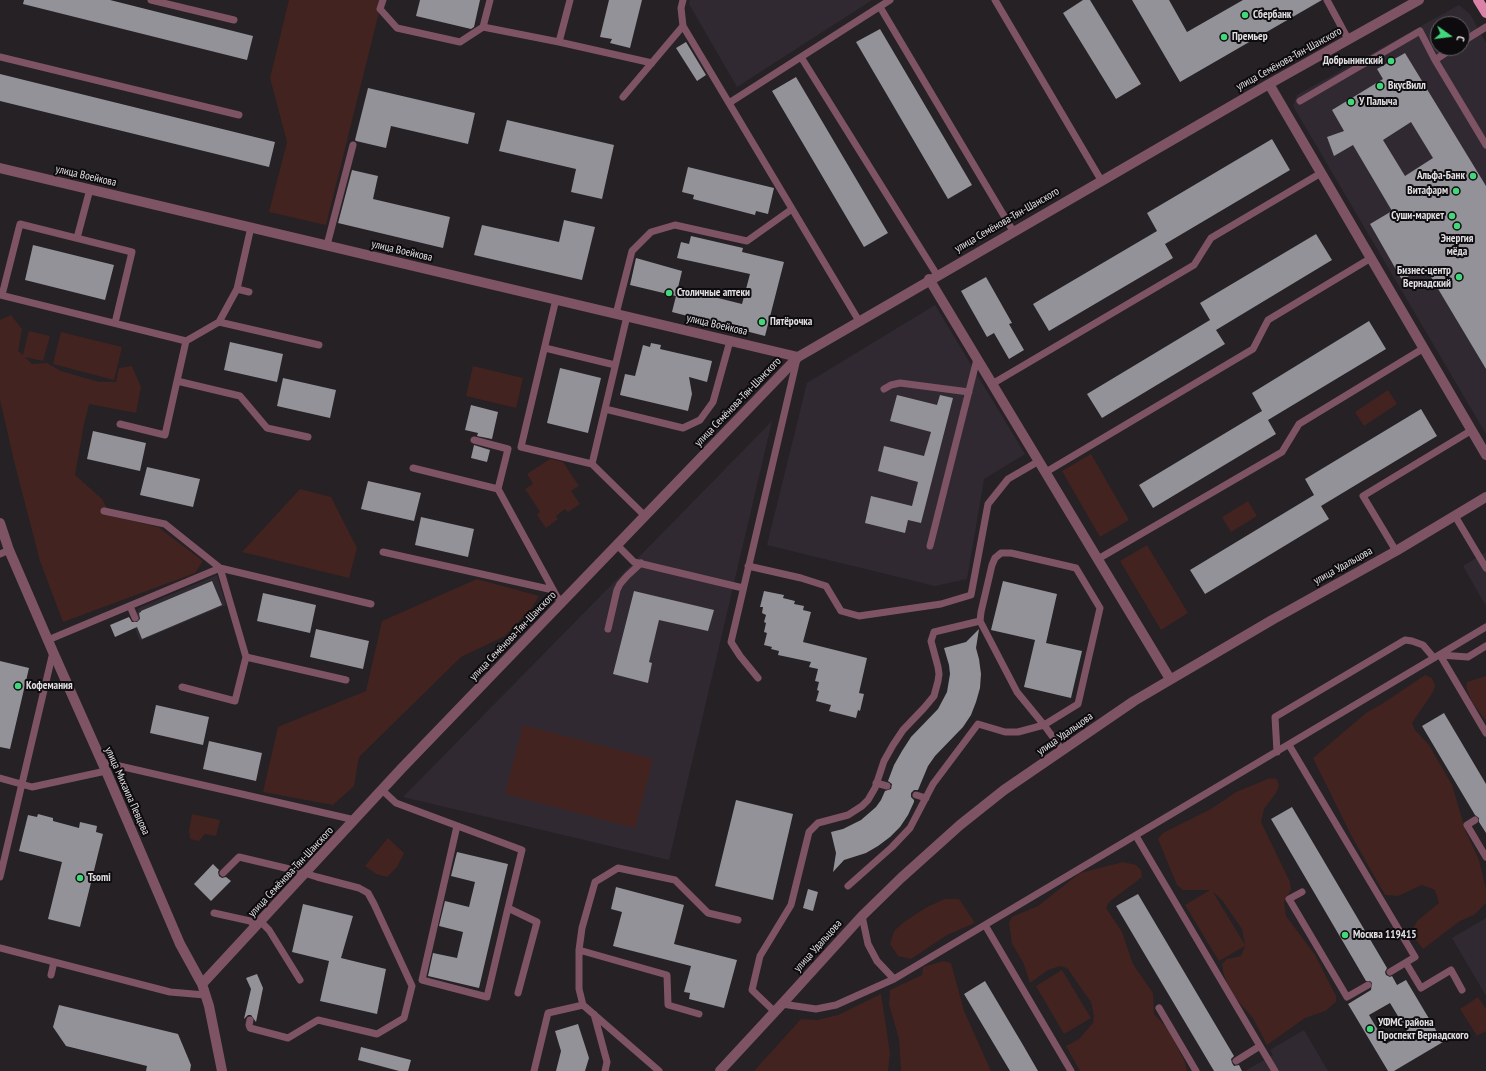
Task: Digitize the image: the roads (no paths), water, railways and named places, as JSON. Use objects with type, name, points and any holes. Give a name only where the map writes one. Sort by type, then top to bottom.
[{"type":"main road","points":[[1478,0],[1486,13]]},
{"type":"street","name":"улица Семёнова-Тян-Шанского","points":[[202,984],[382,790],[798,357],[1101,180],[1419,0]]},
{"type":"street","points":[[1269,84],[1486,455]]},
{"type":"street","name":"улица Воейкова","points":[[0,168],[798,357]]},
{"type":"street","points":[[933,277],[977,359],[1170,679]]},
{"type":"street","name":"улица Удальцова","points":[[720,1071],[862,916],[901,878],[960,825],[1004,790],[1134,701],[1170,679],[1396,551],[1486,497]]},
{"type":"street","name":"улица Михаила Певцова","points":[[0,523],[4,552],[48,640],[180,944],[202,984],[222,1071]]},
{"type":"lane","points":[[151,0],[234,20]]},
{"type":"lane","points":[[383,0],[380,9],[397,28],[460,42],[484,27],[560,42],[652,63]]},
{"type":"lane","points":[[484,27],[490,0]]},
{"type":"lane","points":[[560,42],[570,0]]},
{"type":"lane","points":[[683,0],[681,8],[683,26],[859,321]]},
{"type":"lane","points":[[729,103],[890,0]]},
{"type":"lane","points":[[995,0],[1101,180]]},
{"type":"lane","points":[[1327,0],[1348,39]]},
{"type":"lane","points":[[880,7],[1013,231]]},
{"type":"lane","points":[[623,97],[683,26]]},
{"type":"lane","points":[[1470,37],[1486,27]]},
{"type":"lane","points":[[1300,101],[1420,31],[1435,60],[1486,145]]},
{"type":"lane","points":[[1435,60],[1441,56]]},
{"type":"lane","points":[[0,57],[239,115]]},
{"type":"lane","points":[[801,57],[933,277]]},
{"type":"lane","points":[[327,245],[353,145]]},
{"type":"lane","points":[[992,384],[1194,265],[1211,238],[1321,173]]},
{"type":"lane","points":[[77,238],[90,189]]},
{"type":"lane","points":[[616,314],[632,251],[651,232],[675,225],[747,240],[792,209]]},
{"type":"lane","points":[[115,323],[132,252],[20,224],[1,295],[186,341],[219,322],[237,289],[252,227]]},
{"type":"lane","points":[[1046,472],[1253,348],[1268,320],[1371,258]]},
{"type":"lane","points":[[237,289],[249,292]]},
{"type":"lane","points":[[521,447],[556,300]]},
{"type":"lane","points":[[592,464],[627,316]]},
{"type":"lane","points":[[219,322],[319,345]]},
{"type":"lane","points":[[605,409],[682,428],[700,420],[713,402],[730,340]]},
{"type":"lane","points":[[120,424],[165,435],[186,341]]},
{"type":"lane","points":[[545,348],[615,365]]},
{"type":"lane","points":[[1098,559],[1282,452],[1299,424],[1424,348]]},
{"type":"lane","points":[[758,678],[740,656],[731,642],[798,357]]},
{"type":"lane","points":[[930,546],[977,359]]},
{"type":"lane","points":[[177,381],[240,396],[267,428],[308,437]]},
{"type":"lane","points":[[884,389],[900,383],[969,392]]},
{"type":"lane","points":[[1396,551],[1363,496],[1472,430]]},
{"type":"lane","points":[[474,440],[508,448],[521,447],[592,464],[645,516]]},
{"type":"lane","points":[[508,448],[498,489],[553,590],[562,602]]},
{"type":"lane","points":[[748,566],[800,578],[826,586],[841,611],[859,616],[941,604],[971,595],[988,504],[1008,479],[1039,461]]},
{"type":"lane","points":[[413,468],[498,489]]},
{"type":"lane","points":[[104,511],[165,524],[220,568],[371,604]]},
{"type":"lane","points":[[1455,516],[1486,568]]},
{"type":"lane","points":[[617,545],[634,562],[743,588]]},
{"type":"lane","points":[[383,552],[553,590]]},
{"type":"lane","points":[[848,886],[892,847],[910,828],[933,784],[978,724],[1005,732],[1018,732],[1044,726],[1078,704],[1100,608],[1076,568],[1011,553],[1002,553],[995,558],[992,565],[980,621],[1017,692],[1044,726],[1062,750]]},
{"type":"lane","points":[[608,629],[617,590],[620,584],[642,563]]},
{"type":"lane","points":[[48,640],[220,568]]},
{"type":"lane","points":[[182,687],[235,700],[246,657],[220,568]]},
{"type":"lane","points":[[130,606],[135,618]]},
{"type":"lane","points":[[775,1012],[752,990],[760,956],[791,905],[809,832],[818,823],[840,818],[855,811],[868,800],[872,794],[884,761],[893,745],[903,730],[930,702],[936,689],[939,674],[931,641],[934,632],[980,621]]},
{"type":"lane","points":[[782,1004],[816,1009],[836,1005],[894,979],[1486,628]]},
{"type":"lane","points":[[1277,752],[1275,717],[1405,640],[1423,645],[1437,657],[1486,733]]},
{"type":"lane","points":[[1437,657],[1468,657],[1486,646]]},
{"type":"lane","points":[[0,877],[53,652]]},
{"type":"lane","points":[[246,657],[346,680]]},
{"type":"lane","points":[[1289,745],[1415,957],[1390,972]]},
{"type":"lane","points":[[0,778],[32,786],[104,766],[355,820]]},
{"type":"lane","points":[[876,783],[886,786]]},
{"type":"lane","points":[[382,790],[396,804],[457,826],[522,850],[487,997],[422,980],[457,826]]},
{"type":"lane","points":[[916,795],[926,798]]},
{"type":"lane","points":[[1475,820],[1467,825],[1486,857]]},
{"type":"lane","points":[[1136,836],[1275,1071]]},
{"type":"lane","points":[[223,873],[239,857],[306,873],[359,888],[368,893],[412,986],[404,1018],[377,1034],[318,1020],[288,1038],[250,1028],[250,1020]]},
{"type":"lane","points":[[659,1071],[583,1005],[579,989],[579,950],[582,928],[595,882],[618,868],[675,880],[708,913],[738,920]]},
{"type":"lane","points":[[1302,892],[1289,899],[1347,997],[1368,985]]},
{"type":"lane","points":[[508,908],[537,922],[518,993]]},
{"type":"lane","points":[[214,913],[250,921],[269,930],[300,980]]},
{"type":"lane","points":[[862,916],[868,944],[877,961],[894,979]]},
{"type":"lane","points":[[985,925],[1071,1071]]},
{"type":"lane","points":[[0,948],[170,992],[205,995]]},
{"type":"lane","points":[[579,950],[667,975],[668,1005],[699,1014]]},
{"type":"lane","points":[[51,975],[54,962]]},
{"type":"lane","points":[[1406,962],[1421,988],[1451,970],[1462,990]]},
{"type":"lane","points":[[534,1071],[548,1013],[583,1005]]},
{"type":"lane","points":[[1159,1008],[1196,1071]]},
{"type":"lane","points":[[594,1014],[607,1062],[605,1071]]},
{"type":"lane","points":[[1236,1061],[1260,1046]]},
{"type":"place","name":"Сбербанк","points":[[1245,15]]},
{"type":"place","name":"Премьер","points":[[1224,37]]},
{"type":"place","name":"Добрынинский","points":[[1391,61]]},
{"type":"place","name":"ВкусВилл","points":[[1380,86]]},
{"type":"place","name":"У Палыча","points":[[1351,102]]},
{"type":"place","name":"Альфа-Банк","points":[[1473,176]]},
{"type":"place","name":"Витафарм","points":[[1456,191]]},
{"type":"place","name":"Суши-маркет","points":[[1452,216]]},
{"type":"place","name":"Энергия мёда","points":[[1457,226]]},
{"type":"place","name":"Бизнес-центр Вернадский","points":[[1459,277]]},
{"type":"place","name":"Столичные аптеки","points":[[669,293]]},
{"type":"place","name":"Пятёрочка","points":[[762,322]]},
{"type":"place","name":"Кофемания","points":[[18,686]]},
{"type":"place","name":"Tsomi","points":[[80,878]]},
{"type":"place","name":"Москва 119415","points":[[1345,935]]},
{"type":"place","name":"УФМС района Проспект Вернадского","points":[[1370,1029]]}]
